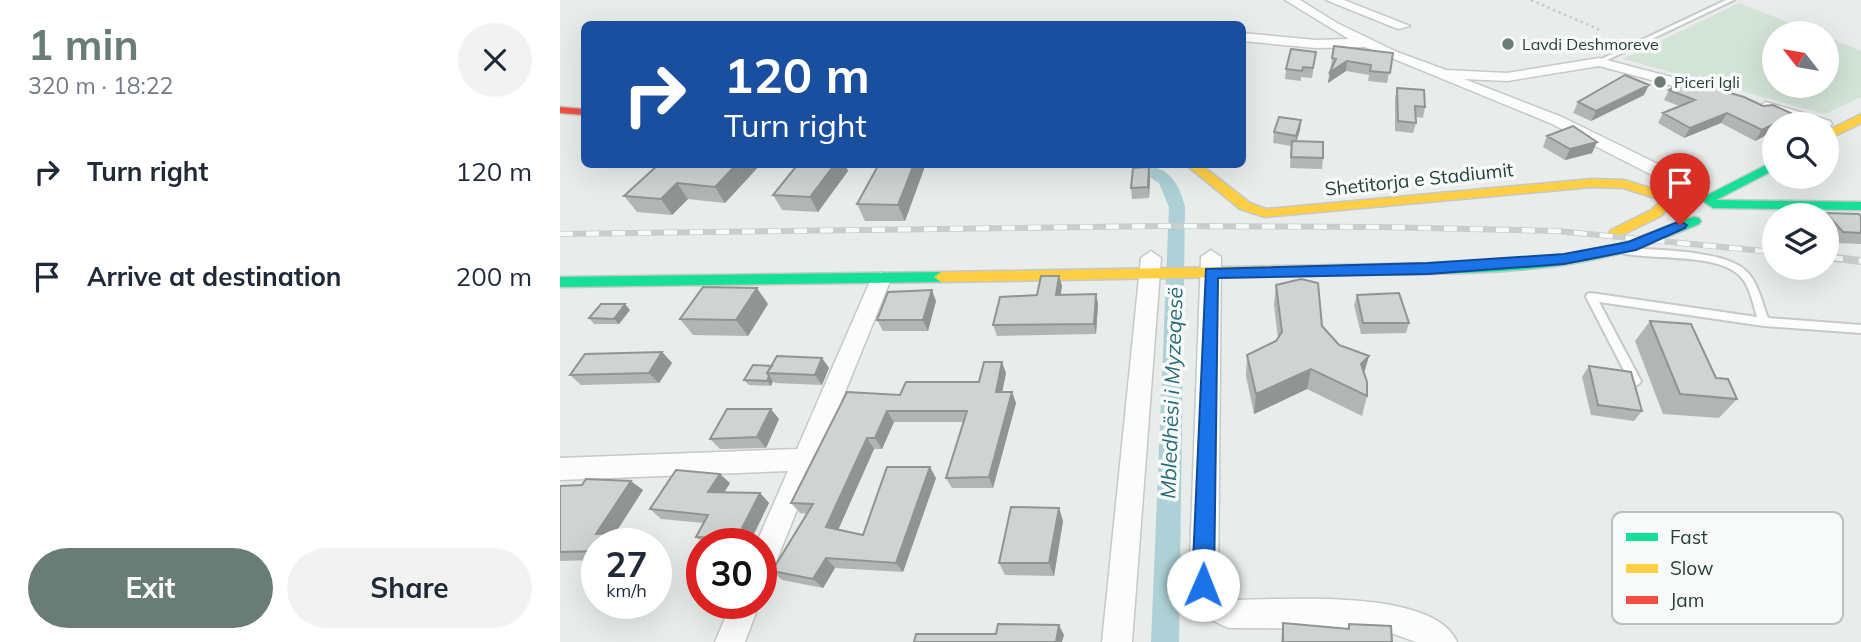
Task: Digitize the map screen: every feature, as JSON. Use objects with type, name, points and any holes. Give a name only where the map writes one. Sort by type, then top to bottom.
[{"type":"main road","points":[[560,110],[581,112]]},
{"type":"main road","points":[[1839,126],[1861,118]]},
{"type":"main road","name":"Shetitorja e Stadiumit","points":[[1196,168],[1245,206],[1265,213],[1592,184],[1624,184],[1665,201],[1676,215],[1694,221]]},
{"type":"main road","points":[[1710,201],[1762,171]]},
{"type":"main road","points":[[1613,243],[1649,217],[1670,193],[1684,191],[1710,201],[1861,206]]},
{"type":"main road","points":[[560,282],[881,279],[1202,265],[1486,266],[1564,259],[1694,221],[1707,222],[1716,218],[1718,211],[1710,201]]},
{"type":"main road","points":[[1035,258],[1158,266]]},
{"type":"main road","points":[[943,260],[996,259]]},
{"type":"main road","points":[[560,266],[750,263]]},
{"type":"street","points":[[1291,0],[1367,43],[1444,74],[1466,87],[1556,120],[1656,170],[1684,191]]},
{"type":"street","points":[[1332,0],[1404,26]]},
{"type":"street","points":[[1246,37],[1301,43],[1367,43]]},
{"type":"street","points":[[1301,43],[1316,51]]},
{"type":"street","points":[[1444,74],[1507,77],[1604,59],[1719,94]]},
{"type":"street","points":[[1506,102],[1507,77]]},
{"type":"street","points":[[1756,105],[1778,112]]},
{"type":"street","points":[[1202,265],[1203,585],[1206,598],[1215,608],[1229,614],[1380,615],[1419,627],[1443,642]]},
{"type":"street","points":[[1117,642],[1137,392],[1158,266]]},
{"type":"street","points":[[777,528],[881,279]]},
{"type":"street","points":[[560,469],[805,460]]},
{"type":"street","points":[[730,642],[739,619]]},
{"type":"lane","points":[[1604,59],[1731,0]]},
{"type":"lane","points":[[1613,243],[1734,266],[1744,274],[1764,322]]},
{"type":"lane","points":[[1635,381],[1591,297],[1764,322],[1861,329]]},
{"type":"path","points":[[1531,0],[1598,29],[1594,43],[1604,59]]},
{"type":"green space","points":[[1739,3],[1785,21],[1762,21],[1762,97],[1623,59]]},
{"type":"green space","points":[[1839,42],[1861,51],[1861,97],[1829,112],[1818,112],[1766,98],[1839,98]]},
{"type":"building","points":[[1334,46],[1393,53],[1390,73],[1370,71],[1371,65],[1347,61],[1330,72],[1336,59],[1332,58]]},
{"type":"building","points":[[1291,49],[1316,52],[1313,68],[1303,67],[1302,71],[1286,69]]},
{"type":"building","points":[[1625,75],[1649,85],[1596,111],[1578,102]]},
{"type":"building","points":[[1684,80],[1744,97],[1763,106],[1773,105],[1789,112],[1762,112],[1762,130],[1727,113],[1690,128],[1663,113],[1695,100],[1669,90]]},
{"type":"building","points":[[1397,88],[1424,90],[1425,107],[1415,106],[1416,123],[1398,121]]},
{"type":"building","points":[[1279,117],[1301,120],[1296,136],[1274,132]]},
{"type":"building","points":[[1573,126],[1597,142],[1570,149],[1547,136]]},
{"type":"building","points":[[1292,141],[1323,142],[1323,158],[1291,157]]},
{"type":"building","points":[[655,168],[733,168],[715,187],[677,183],[661,199],[624,196]]},
{"type":"building","points":[[795,168],[832,168],[810,197],[773,195]]},
{"type":"building","points":[[877,168],[912,168],[898,205],[857,204]]},
{"type":"building","points":[[1133,168],[1149,168],[1148,187],[1131,188]]},
{"type":"building","points":[[1839,213],[1859,214],[1861,233],[1843,232],[1839,228]]},
{"type":"building","points":[[1041,276],[1059,276],[1056,295],[1096,294],[1094,324],[993,325],[1000,297],[1037,295]]},
{"type":"building","points":[[1301,279],[1318,283],[1322,326],[1339,345],[1369,356],[1361,364],[1367,382],[1367,396],[1311,369],[1256,394],[1247,355],[1276,341],[1282,332],[1276,285]]},
{"type":"building","points":[[703,287],[757,288],[736,320],[680,319]]},
{"type":"building","points":[[932,290],[923,320],[877,320],[888,292]]},
{"type":"building","points":[[1399,293],[1409,323],[1363,323],[1357,295]]},
{"type":"building","points":[[601,304],[625,304],[614,319],[589,318]]},
{"type":"building","points":[[1650,321],[1691,324],[1716,378],[1728,379],[1737,399],[1680,394]]},
{"type":"building","points":[[662,352],[649,373],[570,375],[585,354]]},
{"type":"building","points":[[777,356],[822,358],[815,375],[767,373]]},
{"type":"building","points":[[984,362],[1002,362],[996,392],[1012,392],[989,477],[946,478],[967,411],[887,411],[875,438],[867,438],[826,527],[863,535],[887,467],[930,467],[896,563],[826,558],[813,579],[777,572],[777,563],[813,504],[791,503],[847,392],[900,395],[906,382],[979,382]]},
{"type":"building","points":[[753,365],[772,366],[767,373],[767,381],[744,380]]},
{"type":"building","points":[[1589,366],[1631,372],[1642,411],[1598,405]]},
{"type":"building","points":[[727,409],[771,409],[757,437],[710,439]]},
{"type":"building","points":[[676,470],[720,474],[708,492],[760,493],[742,528],[701,528],[708,515],[650,509]]},
{"type":"building","points":[[586,479],[631,481],[600,528],[581,528],[581,551],[560,552],[560,486],[582,485]]},
{"type":"building","points":[[1011,507],[1059,508],[1049,563],[999,563]]},
{"type":"building","points":[[1283,623],[1349,629],[1349,624],[1391,626],[1392,642],[1283,642]]},
{"type":"building","points":[[998,624],[1059,625],[1056,642],[914,642],[916,634],[996,634]]},
{"type":"waterway","name":"Mbledhësi i Myzeqesë","points":[[1146,168],[1168,184],[1177,207],[1165,642]]},
{"type":"railway","points":[[560,234],[1161,226],[1379,227],[1557,231],[1762,251]]},
{"type":"railway","points":[[1839,258],[1861,261]]},
{"type":"traffic: fast","points":[[1707,199],[1762,171]]},
{"type":"traffic: fast","points":[[1713,204],[1861,206]]},
{"type":"traffic: fast","points":[[1340,270],[1486,266],[1564,259],[1617,250],[1694,221]]},
{"type":"traffic: fast","points":[[560,282],[941,277]]},
{"type":"traffic: slow","points":[[1839,130],[1861,118]]},
{"type":"traffic: slow","points":[[1196,168],[1245,206],[1265,213],[1592,183],[1624,184],[1665,197]]},
{"type":"traffic: slow","points":[[1616,233],[1656,213],[1665,204]]},
{"type":"traffic: slow","points":[[941,277],[1340,270]]},
{"type":"traffic: jam","points":[[560,110],[581,112]]},
{"type":"place","name":"Lavdi Deshmoreve","points":[[1508,44]]},
{"type":"place","name":"Piceri Igli","points":[[1660,82]]},
{"type":"route","points":[[1203,585],[1211,273],[1486,266],[1564,259],[1631,247],[1680,225]]}]
